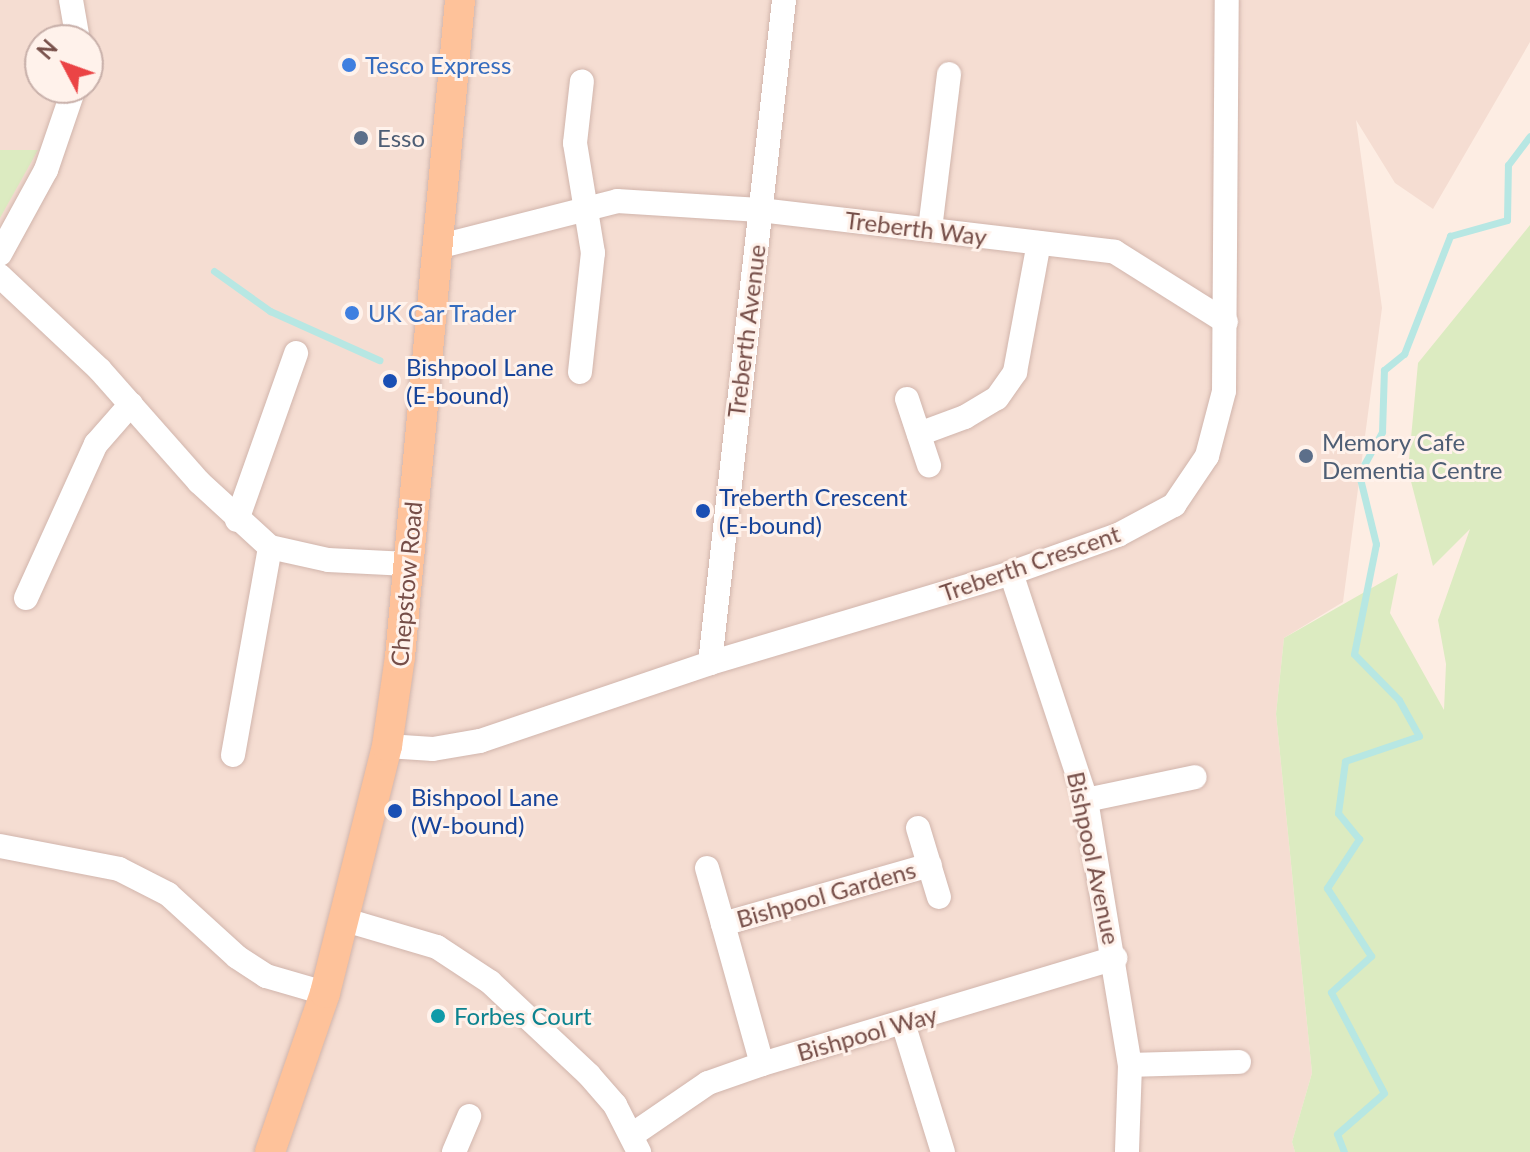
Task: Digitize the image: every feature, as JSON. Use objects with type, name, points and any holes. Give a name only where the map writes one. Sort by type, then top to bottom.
[{"type":"main road","name":"Chepstow Road","points":[[270,1152],[325,993],[387,746],[408,564],[460,0]]},
{"type":"street","points":[[71,0],[75,24]]},
{"type":"street","name":"Treberth Avenue","points":[[710,663],[711,611],[784,0]]},
{"type":"street","name":"Treberth Crescent","points":[[387,746],[433,749],[480,741],[710,663],[1011,573],[1118,535],[1174,505],[1207,456],[1217,425],[1226,322],[1227,0]]},
{"type":"street","points":[[930,229],[949,74]]},
{"type":"street","points":[[580,372],[592,292],[587,209],[575,143],[582,81]]},
{"type":"street","points":[[0,254],[46,170],[69,104]]},
{"type":"street","name":"Treberth Way","points":[[437,247],[587,209],[649,199],[1115,252],[1226,322]]},
{"type":"street","points":[[919,434],[965,417],[997,398],[1015,372],[1039,243]]},
{"type":"street","points":[[0,276],[131,404],[237,520],[270,547],[328,560],[408,564]]},
{"type":"street","points":[[237,520],[296,353]]},
{"type":"street","points":[[907,399],[929,465]]},
{"type":"street","points":[[26,598],[96,444],[131,404]]},
{"type":"street","points":[[233,755],[270,547]]},
{"type":"street","name":"Bishpool Avenue","points":[[1011,573],[1086,800],[1115,958],[1130,1065],[1127,1152]]},
{"type":"street","points":[[1086,800],[1195,777]]},
{"type":"street","name":"Bishpool Gardens","points":[[918,828],[939,897]]},
{"type":"street","points":[[0,846],[119,869],[168,894],[237,957],[266,976],[325,993]]},
{"type":"street","name":"Bishpool Gardens","points":[[723,924],[930,865]]},
{"type":"street","name":"Bishpool Gardens","points":[[707,868],[762,1064]]},
{"type":"street","points":[[342,919],[437,947],[490,982],[589,1075],[635,1144]]},
{"type":"street","name":"Bishpool Way","points":[[635,1144],[708,1083],[1115,958]]},
{"type":"street","points":[[903,1023],[943,1152]]},
{"type":"street","points":[[1130,1065],[1239,1062]]},
{"type":"street","points":[[454,1152],[469,1116]]},
{"type":"shaded area","points":[[0,0],[1530,0],[1530,42],[1433,209],[1395,183],[1356,120],[1382,308],[1343,602],[1284,638],[1276,714],[1312,1073],[1292,1142],[1295,1152],[0,1152]]},
{"type":"green space","points":[[0,150],[38,150],[0,218]]},
{"type":"green space","points":[[1530,225],[1530,1152],[1295,1152],[1292,1142],[1312,1073],[1276,714],[1284,638],[1398,573],[1390,613],[1444,710],[1446,664],[1438,620],[1470,529],[1433,566],[1408,470],[1418,363]]},
{"type":"waterway","points":[[1344,1152],[1337,1134],[1384,1093],[1331,992],[1371,956],[1327,888],[1359,839],[1338,813],[1345,761],[1419,736],[1399,700],[1354,654],[1376,544],[1359,474],[1382,432],[1384,370],[1404,354],[1450,236],[1507,220],[1508,165],[1530,136]]},
{"type":"waterway","points":[[214,271],[270,311],[379,360]]},
{"type":"place","name":"Tesco Express","points":[[349,65]]},
{"type":"place","name":"Esso","points":[[361,138]]},
{"type":"place","name":"UK Car Trader","points":[[352,313]]},
{"type":"place","name":"Bishpool Lane (E-bound)","points":[[390,381]]},
{"type":"place","name":"Memory Cafe Dementia Centre","points":[[1306,456]]},
{"type":"place","name":"Treberth Crescent (E-bound)","points":[[703,511]]},
{"type":"place","name":"Bishpool Lane (W-bound)","points":[[395,811]]},
{"type":"place","name":"Forbes Court","points":[[438,1016]]}]
